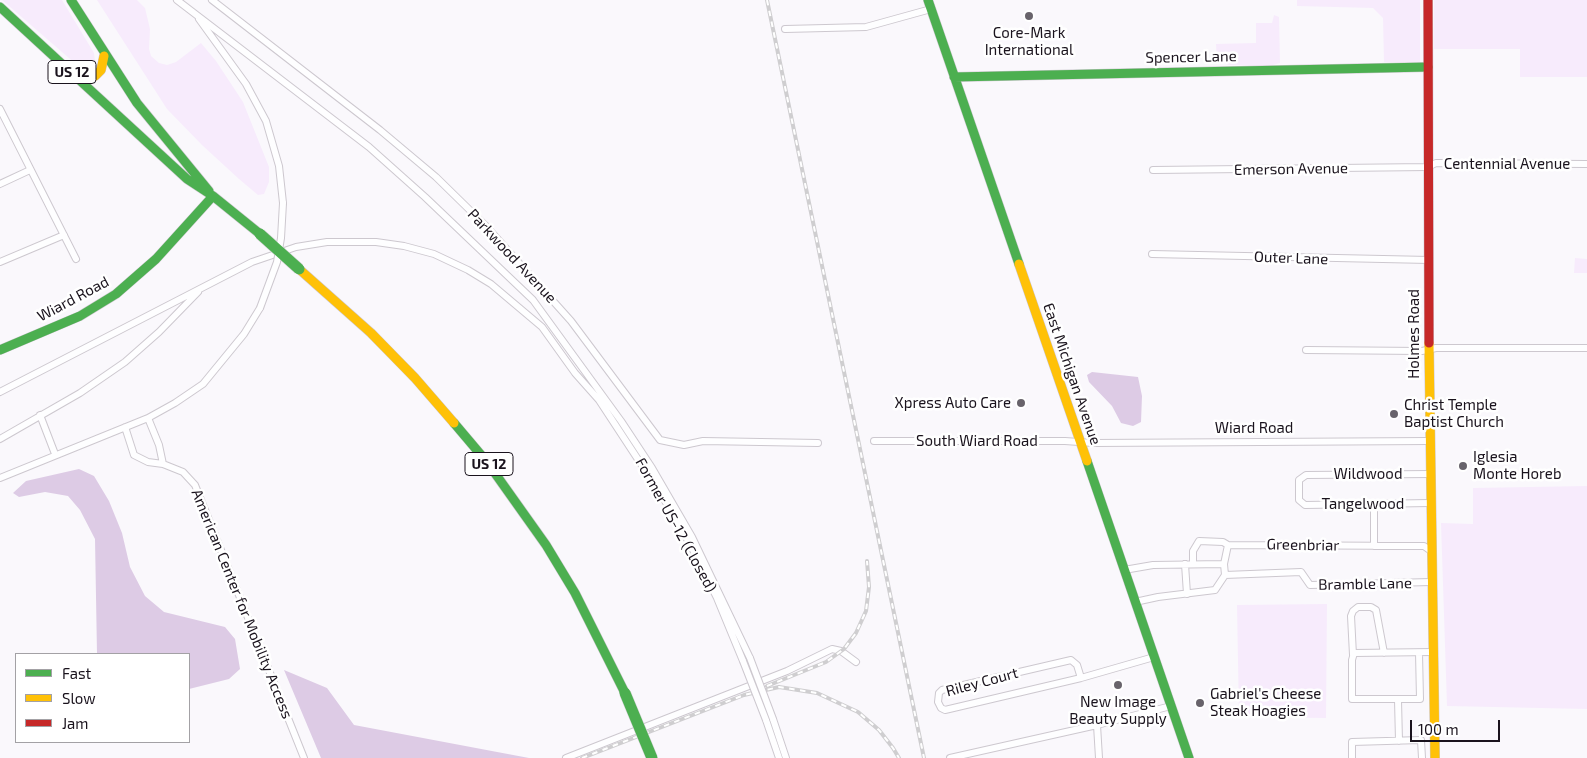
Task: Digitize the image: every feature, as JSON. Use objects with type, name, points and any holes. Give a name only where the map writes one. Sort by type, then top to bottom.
[{"type":"main road","name":"US 12","points":[[71,0],[104,56],[137,103],[213,196]]},
{"type":"main road","name":"Holmes Road","points":[[1428,0],[1430,551],[1435,758]]},
{"type":"main road","name":"East Michigan Avenue","points":[[930,5],[1079,443],[1189,758]]},
{"type":"main road","name":"US 12","points":[[0,8],[66,66],[187,179],[213,196],[260,234],[371,333],[415,378],[487,462],[546,545],[605,650],[652,758]]},
{"type":"main road","points":[[66,66],[80,75],[91,77],[101,70],[104,56]]},
{"type":"main road","name":"Spencer Lane","points":[[954,77],[1428,68]]},
{"type":"main road","name":"Wiard Road","points":[[0,350],[80,316],[116,294],[156,260],[213,196]]},
{"type":"street","points":[[177,0],[369,148],[425,197],[533,300],[621,421],[652,468],[696,545],[750,658],[770,719],[786,758]]},
{"type":"street","name":"Parkwood Avenue","points":[[212,0],[380,130],[436,177],[485,225],[571,321],[660,440],[684,445],[703,441],[818,443]]},
{"type":"street","points":[[786,29],[866,27],[930,5]]},
{"type":"street","points":[[0,478],[148,418],[203,384],[244,334],[260,308],[277,262],[282,228],[284,203],[279,166],[266,121],[246,84],[196,14]]},
{"type":"street","points":[[0,108],[76,259]]},
{"type":"street","name":"Centennial Avenue","points":[[1428,167],[1436,163],[1587,164]]},
{"type":"street","name":"Emerson Avenue","points":[[1153,170],[1428,167]]},
{"type":"street","points":[[0,184],[30,170]]},
{"type":"street","points":[[0,262],[64,235]]},
{"type":"street","name":"Former US-12 (Closed)","points":[[0,392],[252,262],[296,247],[327,242],[376,242],[419,250],[468,270],[491,284],[542,327],[575,373],[596,396],[640,460],[686,538],[717,598],[770,719]]},
{"type":"street","name":"Outer Lane","points":[[1152,254],[1429,260]]},
{"type":"street","points":[[0,439],[80,393],[125,362],[159,332],[202,288]]},
{"type":"street","points":[[1306,350],[1429,351],[1436,348],[1587,348]]},
{"type":"street","points":[[40,415],[56,454]]},
{"type":"street","points":[[148,418],[159,445],[163,464]]},
{"type":"street","name":"American Center for Mobility Access","points":[[124,427],[134,455],[148,462],[163,464],[183,472],[195,485],[304,758]]},
{"type":"street","name":"South Wiard Road","points":[[874,441],[1057,441],[1079,443]]},
{"type":"street","name":"Wiard Road","points":[[1079,443],[1429,442]]},
{"type":"street","name":"Wildwood","points":[[1299,500],[1299,480],[1306,475],[1430,474]]},
{"type":"street","name":"Tangelwood","points":[[1299,500],[1305,504],[1430,504]]},
{"type":"street","points":[[1374,504],[1374,546]]},
{"type":"street","name":"Greenbriar","points":[[1193,564],[1193,550],[1199,542],[1210,541],[1228,545],[1424,546],[1430,551]]},
{"type":"street","points":[[1134,602],[1215,590],[1225,575],[1224,564],[1228,545]]},
{"type":"street","points":[[1185,564],[1187,594]]},
{"type":"street","points":[[1124,570],[1154,565],[1224,564]]},
{"type":"street","name":"Bramble Lane","points":[[1225,575],[1301,572],[1310,585],[1431,582]]},
{"type":"street","points":[[1384,653],[1376,610],[1371,607],[1358,607],[1351,616],[1353,655],[1352,699],[1420,699],[1419,653]]},
{"type":"street","points":[[566,758],[787,671],[832,649],[841,651],[856,662]]},
{"type":"street","points":[[1353,655],[1359,652],[1433,652]]},
{"type":"street","name":"Riley Court","points":[[1081,678],[1077,665],[1071,660],[942,690],[939,693],[938,702],[945,710],[1081,678],[1154,657]]},
{"type":"street","points":[[1398,700],[1399,741]]},
{"type":"street","points":[[950,758],[1097,725],[1171,706]]},
{"type":"street","points":[[770,719],[779,758]]},
{"type":"street","points":[[1097,725],[1099,758]]},
{"type":"street","points":[[1352,758],[1352,742],[1421,740],[1422,758]]},
{"type":"shaded area","points":[[2,0],[62,0],[94,53],[95,61],[92,66],[88,68],[77,65]]},
{"type":"shaded area","points":[[97,0],[137,0],[145,8],[150,29],[149,49],[151,56],[159,63],[167,65],[176,62],[201,43],[216,61],[243,102],[269,167],[269,182],[264,194],[258,195],[239,179],[167,109]]},
{"type":"shaded area","points":[[1297,0],[1420,0],[1420,62],[1384,62],[1383,18],[1373,8],[1297,6]]},
{"type":"shaded area","points":[[1434,0],[1587,0],[1587,77],[1520,77],[1520,49],[1434,49]]},
{"type":"shaded area","points":[[1274,15],[1279,17],[1280,63],[1270,66],[1229,65],[1217,61],[1216,44],[1256,43],[1256,23],[1272,23]]},
{"type":"shaded area","points":[[1575,258],[1587,259],[1587,273],[1574,273]]},
{"type":"shaded area","points":[[1092,372],[1138,377],[1142,396],[1141,422],[1133,426],[1121,423],[1112,406],[1089,382],[1087,375]]},
{"type":"shaded area","points":[[79,469],[94,476],[109,501],[122,533],[130,567],[145,596],[164,612],[225,627],[235,639],[240,669],[229,679],[190,689],[190,653],[97,653],[95,539],[80,510],[68,496],[45,492],[19,497],[13,493],[26,481]]},
{"type":"shaded area","points":[[1587,486],[1587,709],[1447,706],[1441,523],[1473,524],[1473,488]]},
{"type":"shaded area","points":[[1327,604],[1326,718],[1239,717],[1237,605]]},
{"type":"shaded area","points":[[284,670],[327,688],[354,725],[529,758],[321,758]]},
{"type":"railway","points":[[767,0],[924,758]]},
{"type":"railway","points":[[767,686],[826,662],[844,649],[856,633],[866,611],[869,587],[867,561]]},
{"type":"railway","points":[[582,758],[744,695],[779,687],[817,693],[858,712],[879,730],[899,758]]},
{"type":"traffic: fast","points":[[71,0],[137,103],[209,191]]},
{"type":"traffic: fast","points":[[928,0],[1019,264]]},
{"type":"traffic: fast","points":[[0,7],[187,179],[213,196],[260,234]]},
{"type":"traffic: fast","points":[[954,77],[1428,67]]},
{"type":"traffic: fast","points":[[0,350],[80,316],[116,294],[156,259],[213,196]]},
{"type":"traffic: fast","points":[[260,234],[299,269]]},
{"type":"traffic: fast","points":[[454,423],[487,462],[546,545],[575,593],[625,693]]},
{"type":"traffic: fast","points":[[1087,461],[1189,758]]},
{"type":"traffic: fast","points":[[625,693],[652,758]]},
{"type":"traffic: slow","points":[[76,72],[86,77],[95,76],[101,70],[104,56]]},
{"type":"traffic: slow","points":[[1019,264],[1087,461]]},
{"type":"traffic: slow","points":[[299,269],[371,333],[415,378],[454,423]]},
{"type":"traffic: slow","points":[[1429,343],[1435,758]]},
{"type":"traffic: jam","points":[[1428,0],[1429,343]]},
{"type":"place","name":"Core-Mark International","points":[[1029,16]]},
{"type":"place","name":"Xpress Auto Care","points":[[1021,403]]},
{"type":"place","name":"Christ Temple Baptist Church","points":[[1394,414]]},
{"type":"place","name":"Iglesia Monte Horeb","points":[[1463,466]]},
{"type":"place","name":"New Image Beauty Supply","points":[[1118,685]]},
{"type":"place","name":"Gabriel's Cheese Steak Hoagies","points":[[1200,703]]}]
